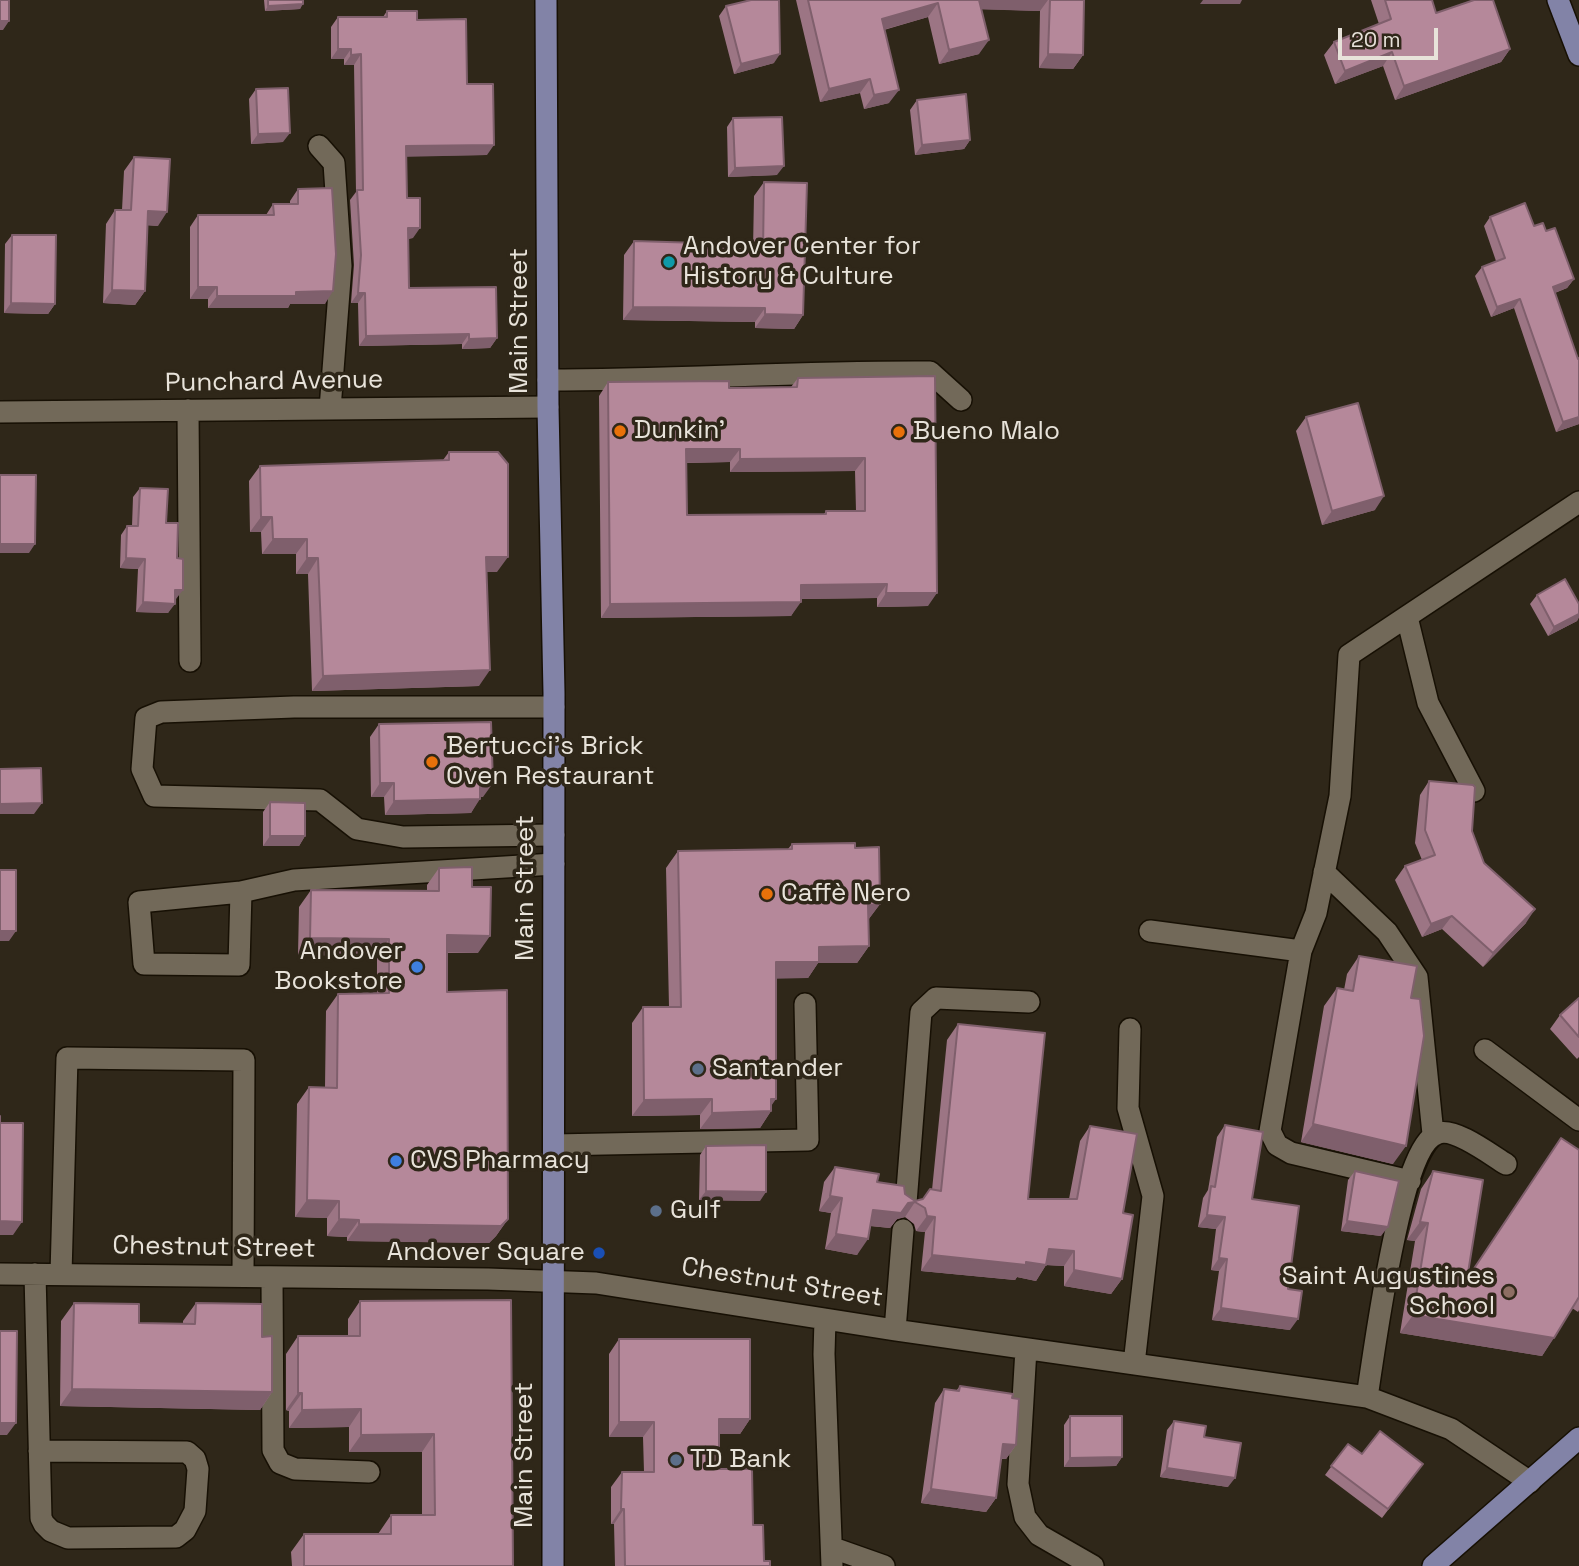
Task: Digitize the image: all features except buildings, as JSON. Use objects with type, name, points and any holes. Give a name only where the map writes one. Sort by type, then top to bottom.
[{"type":"main road","name":"Main Street","points":[[547,0],[548,407],[554,707],[553,1566]]},
{"type":"main road","points":[[1558,0],[1579,55]]},
{"type":"main road","points":[[1433,1566],[1579,1438]]},
{"type":"street","points":[[319,146],[334,163],[341,266],[330,409]]},
{"type":"street","points":[[548,380],[930,372],[961,400]]},
{"type":"street","name":"Punchard Avenue","points":[[0,412],[548,407]]},
{"type":"street","points":[[188,410],[190,661]]},
{"type":"street","points":[[1409,1181],[1292,1153],[1277,1145],[1270,1131],[1301,951],[1316,913],[1340,796],[1349,655],[1579,502]]},
{"type":"street","points":[[1407,617],[1428,703],[1474,791]]},
{"type":"street","points":[[554,707],[294,707],[161,712],[146,718],[142,769],[154,796],[320,800],[357,829],[403,837],[554,835]]},
{"type":"street","points":[[241,892],[239,965],[144,964],[139,902],[241,892],[294,880],[554,864]]},
{"type":"street","points":[[1324,873],[1387,932],[1417,977],[1433,1134]]},
{"type":"street","points":[[1150,931],[1301,951]]},
{"type":"street","points":[[906,1203],[921,1012],[936,998],[1029,1002]]},
{"type":"street","points":[[554,1145],[808,1140],[805,1004]]},
{"type":"street","points":[[1130,1029],[1128,1108],[1153,1196],[1134,1364]]},
{"type":"street","points":[[1485,1050],[1579,1120]]},
{"type":"street","points":[[61,1275],[67,1058],[244,1060],[243,1276]]},
{"type":"street","points":[[1367,1397],[1394,1233],[1414,1165],[1423,1147],[1433,1134],[1444,1131],[1455,1134],[1506,1164]]},
{"type":"street","points":[[895,1330],[904,1230]]},
{"type":"street","name":"Chestnut Street","points":[[0,1274],[553,1280],[596,1283],[895,1330],[1367,1397],[1451,1429],[1530,1482]]},
{"type":"street","points":[[35,1274],[39,1451],[41,1517],[44,1524],[51,1531],[68,1538],[176,1537],[185,1530],[195,1511],[198,1469],[195,1459],[187,1452],[39,1451]]},
{"type":"street","points":[[272,1277],[273,1450],[280,1463],[295,1469],[369,1472]]},
{"type":"street","points":[[825,1319],[824,1354],[833,1557]]},
{"type":"street","points":[[1026,1349],[1018,1483],[1025,1517],[1039,1535],[1093,1566]]},
{"type":"street","points":[[833,1557],[851,1566]]},
{"type":"street","points":[[833,1557],[884,1566]]},
{"type":"place","name":"Andover Center for History & Culture","points":[[669,262]]},
{"type":"place","name":"Dunkin'","points":[[620,431]]},
{"type":"place","name":"Bueno Malo","points":[[899,432]]},
{"type":"place","name":"Bertucci's Brick Oven Restaurant","points":[[432,762]]},
{"type":"place","name":"Caffè Nero","points":[[767,894]]},
{"type":"place","name":"Andover Bookstore","points":[[417,967]]},
{"type":"place","name":"Santander","points":[[698,1069]]},
{"type":"place","name":"CVS Pharmacy","points":[[396,1161]]},
{"type":"place","name":"Gulf","points":[[656,1211]]},
{"type":"place","name":"Andover Square","points":[[599,1253]]},
{"type":"place","name":"Saint Augustines School","points":[[1509,1292]]},
{"type":"place","name":"TD Bank","points":[[676,1460]]}]
